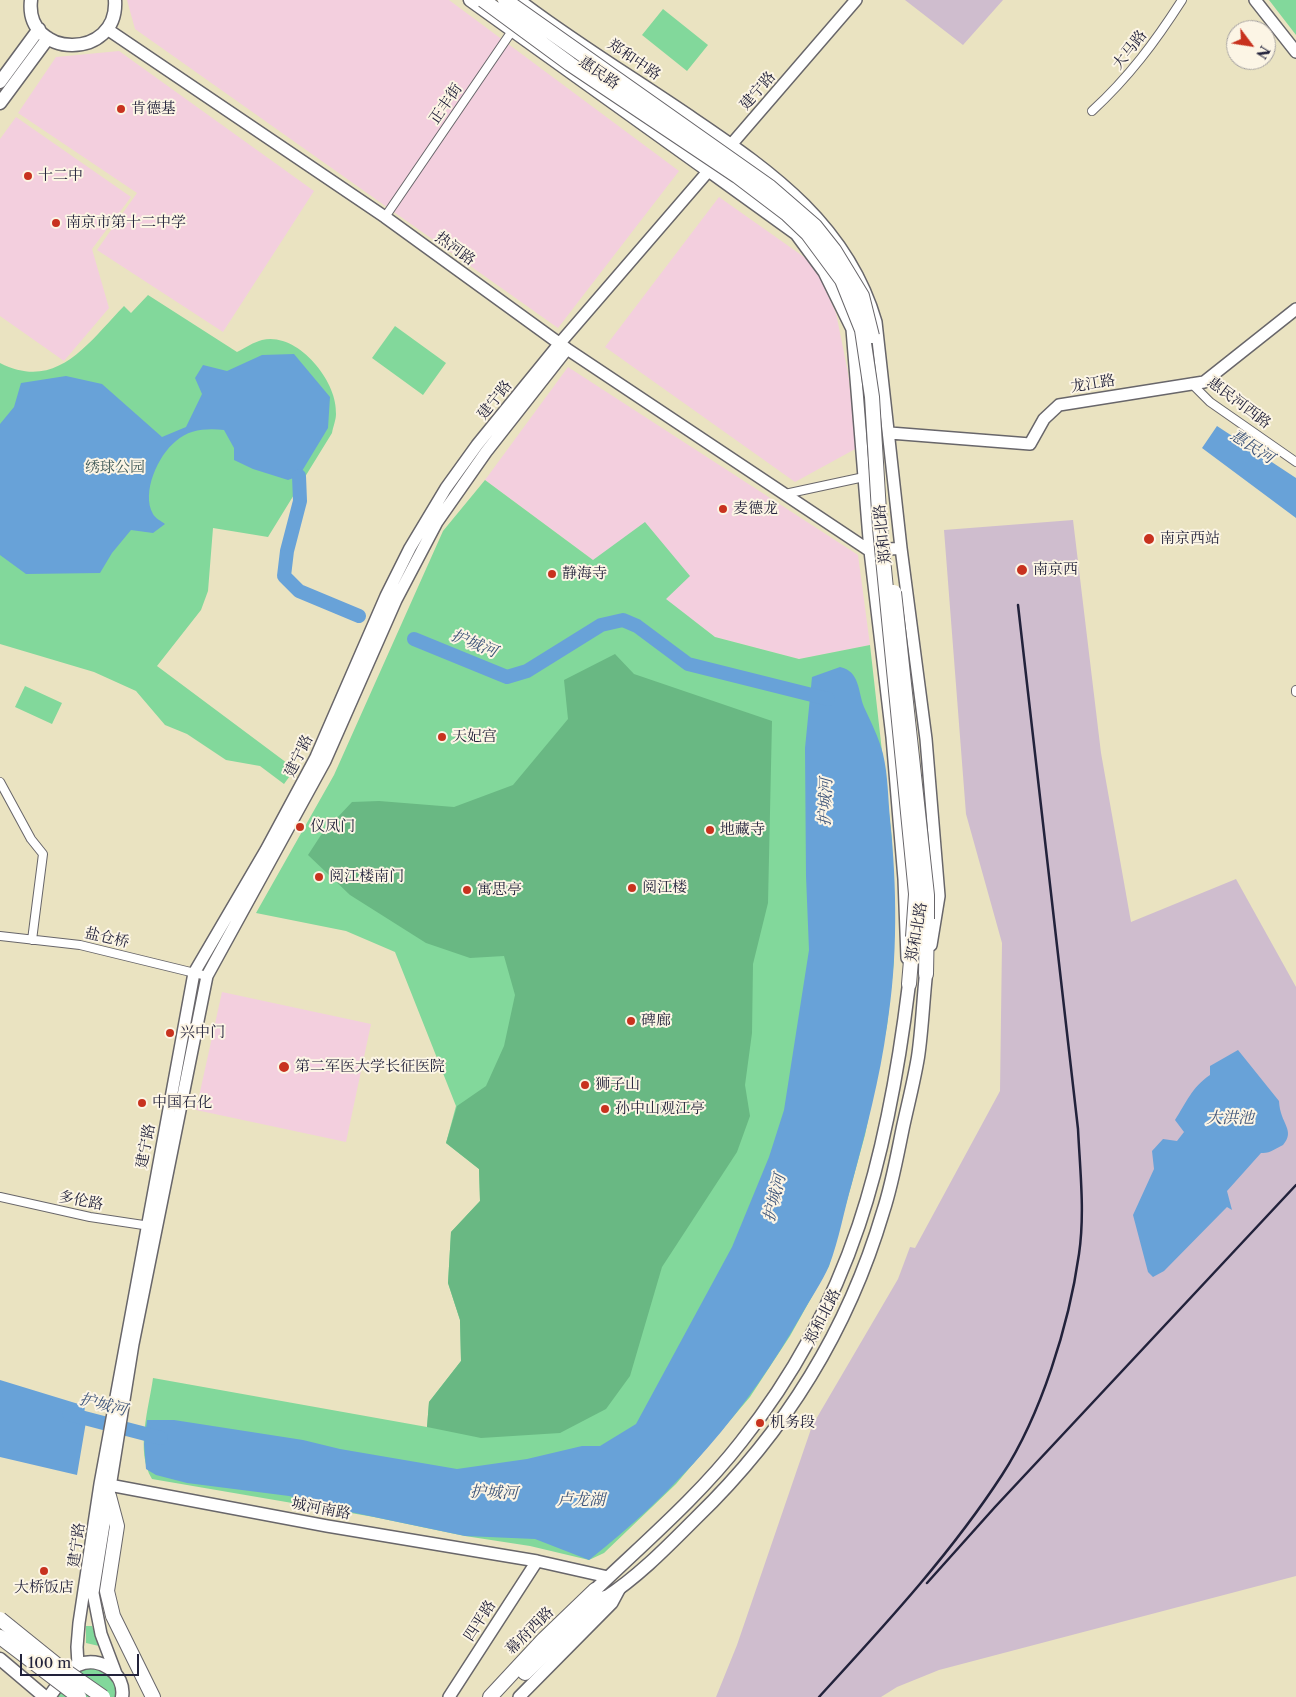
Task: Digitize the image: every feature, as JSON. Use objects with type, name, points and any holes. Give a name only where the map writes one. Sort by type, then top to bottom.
[{"type":"highway","name":"郑和北路","points":[[483,0],[570,64],[737,176],[787,214],[808,234],[827,258],[846,288],[862,330],[872,397],[880,528],[916,894],[909,984]]},
{"type":"highway","name":"郑和北路","points":[[504,0],[770,187],[815,226],[834,250],[862,296],[876,355],[887,532],[924,859],[927,919],[926,974]]},
{"type":"highway","points":[[108,1485],[117,1526],[107,1591],[113,1616],[153,1697]]},
{"type":"highway","name":"幕府西路","points":[[490,1697],[544,1640],[600,1594]]},
{"type":"highway","name":"幕府西路","points":[[502,1697],[600,1594]]},
{"type":"highway","points":[[0,1619],[57,1665],[103,1697]]},
{"type":"highway","points":[[0,1628],[91,1697]]},
{"type":"highway","points":[[0,1637],[79,1697]]},
{"type":"highway","points":[[0,1645],[66,1697]]},
{"type":"main road","points":[[31,0],[33,18],[43,34],[60,44],[73,46],[86,44],[98,38],[107,29],[113,18],[115,0]]},
{"type":"main road","name":"惠民路","points":[[470,0],[710,172]]},
{"type":"main road","name":"建宁路","points":[[115,1671],[102,1634],[93,1594],[118,1406],[152,1226],[194,973],[266,850],[316,757],[386,596],[428,516],[477,445],[564,346],[856,0]]},
{"type":"main road","points":[[1255,0],[1296,52]]},
{"type":"main road","name":"郑和中路","points":[[522,1],[732,145]]},
{"type":"main road","name":"热河路","points":[[107,29],[385,217],[564,346],[870,551]]},
{"type":"main road","points":[[0,82],[43,34]]},
{"type":"main road","points":[[0,103],[43,34]]},
{"type":"main road","name":"郑和北路","points":[[600,1594],[620,1588],[687,1528],[757,1454],[786,1414],[818,1363],[847,1308],[870,1254],[892,1176],[918,1057],[926,974],[939,896],[926,739],[901,548],[890,433],[876,322],[868,293],[852,264],[810,209],[775,176],[732,145]]},
{"type":"main road","name":"郑和北路","points":[[600,1594],[608,1577],[672,1519],[742,1442],[803,1352],[831,1300],[852,1250],[877,1171],[901,1054],[909,984],[905,940],[904,879],[893,747],[870,551],[852,329],[836,293],[811,251],[796,234],[710,172]]},
{"type":"main road","name":"龙江路","points":[[890,433],[1030,444],[1044,419],[1059,405],[1204,382],[1296,309]]},
{"type":"main road","name":"建宁路","points":[[152,1226],[207,976],[325,761],[396,600],[433,530],[486,452],[564,346]]},
{"type":"main road","points":[[870,551],[901,548]]},
{"type":"main road","name":"建宁路","points":[[74,1668],[79,1623],[108,1485]]},
{"type":"main road","name":"城河南路","points":[[108,1485],[336,1528],[537,1561],[608,1577]]},
{"type":"main road","name":"四平路","points":[[449,1697],[537,1561]]},
{"type":"main road","points":[[519,1697],[612,1603],[620,1588]]},
{"type":"main road","points":[[0,1614],[74,1668]]},
{"type":"main road","points":[[0,1659],[45,1697]]},
{"type":"main road","points":[[49,1697],[74,1668],[95,1662],[115,1671],[124,1688],[122,1697]]},
{"type":"street","name":"大马路","points":[[1092,111],[1116,90],[1151,49],[1182,0]]},
{"type":"street","name":"正丰街","points":[[385,217],[513,32],[522,1]]},
{"type":"street","name":"惠民河西路","points":[[1191,384],[1210,402],[1296,462]]},
{"type":"street","points":[[784,494],[864,477],[890,433]]},
{"type":"street","points":[[0,782],[31,839],[43,854],[32,940]]},
{"type":"street","name":"盐仓桥","points":[[0,936],[80,946],[207,976]]},
{"type":"street","name":"多伦路","points":[[0,1197],[90,1217],[152,1226]]},
{"type":"shaded area","points":[[127,0],[449,0],[679,171],[558,328],[135,29]]},
{"type":"shaded area","points":[[905,0],[1003,0],[963,45]]},
{"type":"shaded area","points":[[119,51],[314,191],[223,332],[97,250],[137,193],[18,113],[56,57]]},
{"type":"shaded area","name":"南京市第十二中学","points":[[16,117],[131,197],[92,249],[109,308],[64,361],[0,316],[0,139]]},
{"type":"shaded area","points":[[719,197],[814,264],[836,313],[848,373],[857,448],[795,482],[605,347]]},
{"type":"shaded area","points":[[568,367],[858,555],[870,645],[799,659],[715,637],[665,599],[593,560],[485,480]]},
{"type":"shaded area","points":[[1073,520],[1101,753],[1131,922],[1236,879],[1296,987],[1296,1576],[939,1670],[897,1687],[881,1697],[716,1697],[737,1645],[812,1426],[898,1279],[910,1247],[915,1248],[1000,1091],[1002,943],[966,814],[944,530]]},
{"type":"shaded area","name":"第二军医大学长征医院","points":[[222,992],[371,1024],[346,1142],[196,1110]]},
{"type":"green space","points":[[1269,0],[1296,0],[1296,35]]},
{"type":"green space","points":[[663,9],[708,45],[687,71],[642,35]]},
{"type":"green space","name":"绣球公园","points":[[148,295],[237,352],[262,340],[275,339],[289,343],[313,361],[323,374],[335,401],[336,416],[332,433],[268,537],[213,528],[208,591],[201,610],[157,666],[295,769],[284,784],[260,766],[226,760],[187,734],[165,725],[136,691],[94,672],[0,644],[0,363],[20,370],[38,372],[55,367],[70,359],[84,348],[124,306],[131,313]]},
{"type":"green space","points":[[395,326],[446,363],[423,395],[372,358]]},
{"type":"green space","points":[[485,480],[593,560],[645,522],[690,576],[666,599],[715,637],[799,659],[870,645],[892,840],[894,961],[887,1026],[865,1135],[829,1266],[790,1336],[750,1397],[676,1484],[604,1553],[589,1560],[530,1546],[465,1536],[374,1517],[152,1479],[144,1456],[146,1416],[153,1378],[427,1427],[429,1402],[461,1361],[460,1320],[448,1283],[451,1232],[480,1201],[479,1169],[446,1143],[456,1106],[395,952],[346,931],[256,913],[334,775],[443,531]]},
{"type":"green space","points":[[615,654],[634,674],[772,721],[768,903],[753,964],[752,1033],[745,1085],[750,1116],[737,1152],[662,1267],[630,1376],[606,1409],[560,1433],[481,1438],[427,1427],[429,1402],[461,1361],[460,1320],[448,1283],[451,1232],[480,1201],[479,1169],[446,1143],[457,1106],[486,1086],[504,1046],[515,995],[504,956],[470,958],[426,943],[350,895],[308,855],[321,835],[352,802],[379,801],[454,807],[513,785],[568,719],[564,680]]},
{"type":"green space","points":[[25,686],[62,703],[52,724],[15,707]]},
{"type":"green space","points":[[86,1626],[92,1626],[99,1646],[86,1643]]},
{"type":"green space","points":[[85,1668],[99,1668],[113,1677],[118,1697],[56,1697],[72,1677]]},
{"type":"water","points":[[294,354],[330,397],[328,428],[299,476],[288,480],[253,469],[234,460],[234,448],[224,430],[205,429],[193,432],[181,437],[169,447],[153,475],[150,485],[150,505],[154,515],[165,524],[153,533],[131,530],[112,553],[100,573],[26,574],[0,555],[0,424],[14,407],[21,383],[66,376],[102,384],[162,437],[186,427],[202,394],[195,378],[203,365],[227,371],[262,355]]},
{"type":"water","points":[[1217,426],[1296,478],[1296,518],[1202,448]]},
{"type":"water","name":"卢龙湖","points":[[840,667],[847,669],[855,677],[864,707],[881,748],[887,778],[894,870],[895,949],[891,1000],[884,1046],[877,1085],[839,1235],[829,1266],[781,1349],[734,1416],[708,1448],[651,1506],[589,1560],[535,1539],[465,1536],[331,1508],[289,1496],[187,1483],[156,1475],[146,1469],[144,1444],[147,1420],[174,1420],[303,1440],[340,1449],[457,1469],[527,1459],[582,1446],[600,1446],[636,1424],[732,1247],[769,1157],[784,1110],[809,950],[806,876],[805,748],[812,677]]},
{"type":"water","name":"大洪池","points":[[1238,1050],[1279,1101],[1288,1131],[1287,1140],[1283,1145],[1267,1153],[1261,1153],[1227,1191],[1232,1210],[1227,1207],[1164,1271],[1153,1277],[1148,1272],[1133,1215],[1154,1169],[1152,1151],[1163,1139],[1177,1141],[1184,1132],[1175,1120],[1198,1085],[1210,1075],[1210,1066]]},
{"type":"water","points":[[0,1380],[85,1406],[84,1415],[87,1416],[77,1475],[0,1457]]},
{"type":"waterway","points":[[299,476],[300,501],[287,551],[284,576],[299,591],[359,616]]},
{"type":"waterway","name":"护城河","points":[[414,639],[507,677],[527,671],[601,625],[623,620],[637,626],[688,664],[828,699]]},
{"type":"waterway","name":"护城河","points":[[69,1414],[161,1438]]},
{"type":"railway","points":[[819,1697],[938,1562],[982,1505],[1002,1475],[1029,1425],[1051,1369],[1061,1339],[1079,1254],[1082,1192],[1078,1129],[1018,605]]},
{"type":"railway","points":[[927,1583],[995,1507],[1296,1185]]},
{"type":"place","name":"肯德基","points":[[121,109]]},
{"type":"place","name":"十二中","points":[[28,176]]},
{"type":"place","name":"南京市第十二中学","points":[[56,223]]},
{"type":"place","name":"麦德龙","points":[[723,509]]},
{"type":"place","name":"南京西站","points":[[1149,539]]},
{"type":"place","name":"南京西","points":[[1022,570]]},
{"type":"place","name":"静海寺","points":[[552,574]]},
{"type":"place","name":"天妃宫","points":[[442,737]]},
{"type":"place","name":"仪凤门","points":[[300,827]]},
{"type":"place","name":"地藏寺","points":[[710,830]]},
{"type":"place","name":"阅江楼南门","points":[[319,877]]},
{"type":"place","name":"阅江楼","points":[[632,888]]},
{"type":"place","name":"寓思亭","points":[[467,890]]},
{"type":"place","name":"碑廊","points":[[631,1021]]},
{"type":"place","name":"兴中门","points":[[170,1033]]},
{"type":"place","name":"第二军医大学长征医院","points":[[284,1067]]},
{"type":"place","name":"狮子山","points":[[585,1085]]},
{"type":"place","name":"中国石化","points":[[142,1103]]},
{"type":"place","name":"孙中山观江亭","points":[[605,1109]]},
{"type":"place","name":"机务段","points":[[760,1423]]},
{"type":"place","name":"大桥饭店","points":[[44,1571]]},
{"type":"water label","name":"惠民河","points":[[1252,447]]}]
